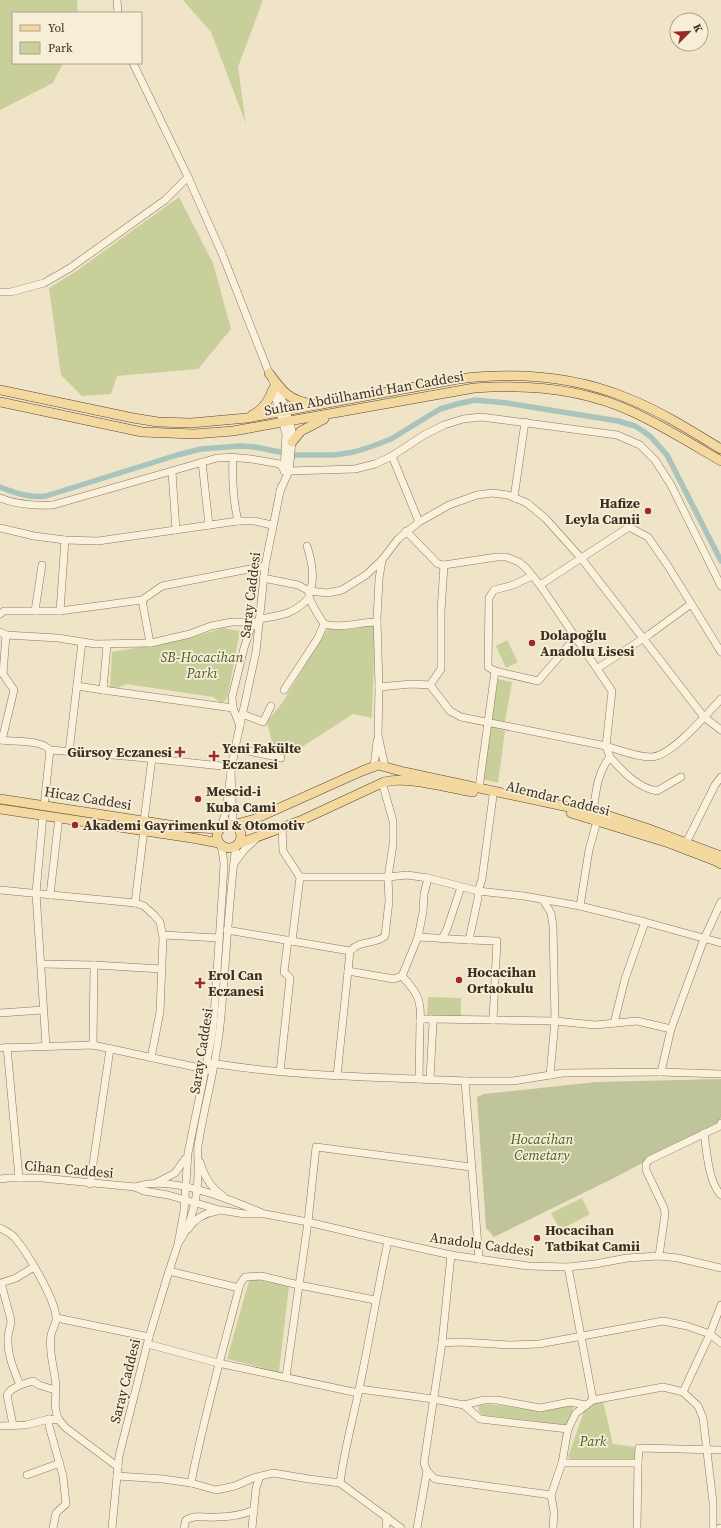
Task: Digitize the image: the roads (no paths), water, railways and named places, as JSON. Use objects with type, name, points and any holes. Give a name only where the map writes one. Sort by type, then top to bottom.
[{"type":"main road","points":[[269,373],[290,398],[298,402],[321,405]]},
{"type":"main road","name":"Sultan Abdülhamid Han Caddesi","points":[[0,390],[120,416],[158,422],[202,423],[283,412],[478,377],[518,376],[577,383],[625,397],[674,421],[721,449]]},
{"type":"main road","name":"Sultan Abdülhamid Han Caddesi","points":[[0,402],[133,430],[163,434],[217,433],[474,388],[507,387],[552,390],[604,401],[632,412],[721,462]]},
{"type":"main road","points":[[247,418],[260,410],[269,399],[273,389]]},
{"type":"main road","points":[[290,444],[301,431],[314,423],[339,412]]},
{"type":"main road","points":[[233,825],[240,833],[240,840],[237,844],[227,848],[220,844],[217,834],[220,828],[227,824],[233,825],[255,819],[378,765],[385,767],[388,775],[381,782],[372,778],[371,773],[374,767]]},
{"type":"main road","name":"Alemdar Caddesi","points":[[385,767],[479,788],[595,817],[669,843],[721,864]]},
{"type":"main road","name":"Alemdar Caddesi","points":[[237,844],[282,828],[325,810],[381,782],[406,780],[494,796],[640,826],[721,856]]},
{"type":"main road","name":"Hicaz Caddesi","points":[[0,799],[44,806],[144,826],[220,844]]},
{"type":"main road","name":"Hicaz Caddesi","points":[[0,808],[59,818],[144,826],[220,828]]},
{"type":"street","points":[[117,0],[118,12]]},
{"type":"street","points":[[133,64],[188,177],[223,256],[283,412]]},
{"type":"street","points":[[0,292],[10,292],[44,283],[70,268],[165,200],[188,177]]},
{"type":"street","points":[[269,373],[273,389],[283,412]]},
{"type":"street","name":"Saray Caddesi","points":[[220,828],[226,811],[235,748],[256,652],[263,578],[272,525],[287,468],[290,444],[286,434],[286,422],[283,412]]},
{"type":"street","points":[[0,498],[18,504],[35,506],[53,505],[217,458],[252,458],[280,464],[287,468],[355,469],[375,464],[392,456],[444,424],[463,419],[481,417],[526,422],[617,435],[640,445],[655,460],[671,485],[721,586]]},
{"type":"street","points":[[514,498],[526,422]]},
{"type":"street","points":[[392,456],[419,522]]},
{"type":"street","points":[[233,457],[232,480],[234,504],[238,521]]},
{"type":"street","points":[[202,462],[209,525]]},
{"type":"street","points":[[172,472],[176,530]]},
{"type":"street","points":[[309,595],[342,590],[366,575],[382,560],[406,531],[449,505],[477,495],[492,493],[514,498],[527,503],[546,519],[581,558],[704,717],[721,730]]},
{"type":"street","points":[[0,528],[34,536],[65,540],[98,541],[238,521],[254,521],[272,525]]},
{"type":"street","points":[[540,585],[629,527],[632,528],[648,537],[668,566],[721,652]]},
{"type":"street","points":[[406,531],[438,564],[444,565],[482,558],[506,557],[519,562],[540,585],[612,690],[606,746],[610,757],[637,783],[652,790],[657,791],[682,777]]},
{"type":"street","points":[[60,611],[65,540]]},
{"type":"street","points":[[231,770],[152,758],[50,750],[46,746],[39,744],[1,740],[14,690],[3,674],[3,633],[58,638],[107,645],[150,643],[190,634],[211,626],[286,615],[300,607],[309,595],[312,586],[313,572],[307,546]]},
{"type":"street","points":[[374,767],[378,735],[378,579],[382,560]]},
{"type":"street","points":[[35,611],[42,565]]},
{"type":"street","points":[[430,685],[441,669],[441,611],[444,565]]},
{"type":"street","points":[[0,614],[4,611],[60,611],[142,600],[162,586],[265,566]]},
{"type":"street","points":[[532,576],[513,585],[494,590],[489,598],[488,667],[495,671],[538,681],[576,637]]},
{"type":"street","points":[[263,578],[298,585],[309,595],[324,624]]},
{"type":"street","points":[[142,600],[150,643]]},
{"type":"street","points":[[598,668],[650,634],[691,604]]},
{"type":"street","points":[[240,726],[233,708],[232,697],[244,648],[252,627],[259,620]]},
{"type":"street","points":[[324,624],[342,626],[366,622],[377,622]]},
{"type":"street","points":[[284,690],[318,638],[324,624]]},
{"type":"street","points":[[69,752],[82,642]]},
{"type":"street","points":[[103,690],[107,645]]},
{"type":"street","points":[[479,788],[495,671]]},
{"type":"street","points":[[379,687],[430,685]]},
{"type":"street","points":[[430,685],[450,711],[461,717],[606,746],[634,755],[651,757],[660,756],[682,740],[721,699]]},
{"type":"street","points":[[77,686],[233,708]]},
{"type":"street","points":[[242,714],[263,722],[271,706]]},
{"type":"street","points":[[378,735],[385,767]]},
{"type":"street","points":[[235,748],[281,758]]},
{"type":"street","points":[[44,806],[50,750]]},
{"type":"street","points":[[580,906],[595,817],[598,778],[603,765],[610,757]]},
{"type":"street","points":[[135,902],[152,758]]},
{"type":"street","name":"Saray Caddesi","points":[[231,770],[233,825]]},
{"type":"street","points":[[686,843],[721,776]]},
{"type":"street","points":[[337,1076],[350,951],[356,945],[369,941],[380,940],[386,936],[389,901],[388,877],[393,845],[393,821],[381,782]]},
{"type":"street","points":[[470,940],[478,891],[485,861],[494,796]]},
{"type":"street","points":[[44,815],[36,893],[46,1046]]},
{"type":"street","points":[[50,895],[59,818]]},
{"type":"street","points":[[280,1072],[290,978],[284,972],[300,876],[283,850],[282,828]]},
{"type":"street","points":[[233,866],[245,849],[258,837]]},
{"type":"street","name":"Saray Caddesi","points":[[112,1528],[119,1456],[148,1341],[178,1244],[184,1210],[188,1153],[206,1066],[214,1016],[223,869],[220,844]]},
{"type":"street","name":"Saray Caddesi","points":[[178,1244],[185,1234],[197,1190],[198,1150],[206,1098],[214,1067],[220,1027],[233,866],[237,844]]},
{"type":"street","points":[[300,876],[388,877],[407,875],[428,878],[478,891],[580,906],[645,922],[721,944]]},
{"type":"street","points":[[348,971],[394,979],[402,976],[418,938],[423,912],[424,894],[428,878]]},
{"type":"street","points":[[442,938],[447,929],[461,887]]},
{"type":"street","points":[[0,890],[135,902],[144,906],[154,915],[160,922],[163,935],[160,1012],[151,1058]]},
{"type":"street","points":[[543,900],[551,913],[553,926],[555,1021],[550,1075]]},
{"type":"street","points":[[661,1072],[671,1029],[704,939],[721,902]]},
{"type":"street","points":[[614,1023],[625,978],[645,922]]},
{"type":"street","points":[[228,930],[350,951]]},
{"type":"street","points":[[163,935],[219,938]]},
{"type":"street","points":[[418,938],[442,938],[497,942],[493,1020]]},
{"type":"street","points":[[41,964],[162,969]]},
{"type":"street","points":[[93,1045],[94,965]]},
{"type":"street","points":[[402,976],[415,990],[421,1008],[419,1079]]},
{"type":"street","points":[[0,1013],[43,1010]]},
{"type":"street","points":[[420,1021],[424,1019],[431,1019],[555,1021],[595,1025],[637,1021],[671,1029]]},
{"type":"street","points":[[430,1079],[433,1023],[431,1019]]},
{"type":"street","points":[[19,1178],[3,1048],[93,1045],[151,1058],[214,1067],[337,1076],[465,1081],[513,1081],[563,1073],[661,1072],[721,1074]]},
{"type":"street","points":[[90,1184],[110,1050]]},
{"type":"street","points":[[465,1081],[479,1259]]},
{"type":"street","points":[[659,1256],[665,1214],[664,1208],[646,1170],[646,1164],[649,1160],[721,1125]]},
{"type":"street","points":[[704,1133],[712,1179],[716,1189],[721,1195]]},
{"type":"street","points":[[286,1377],[308,1222],[316,1147],[471,1167]]},
{"type":"street","points":[[198,1150],[201,1166],[208,1182],[227,1199]]},
{"type":"street","points":[[155,1184],[175,1173],[184,1162],[188,1153]]},
{"type":"street","name":"Cihan Caddesi","points":[[0,1179],[42,1178],[135,1188],[168,1195],[194,1204]]},
{"type":"street","name":"Cihan Caddesi","points":[[135,1188],[144,1184],[155,1184],[185,1187],[197,1190]]},
{"type":"street","name":"Anadolu Caddesi","points":[[197,1190],[227,1199],[265,1214]]},
{"type":"street","name":"Anadolu Caddesi","points":[[194,1204],[244,1214],[265,1214],[308,1222],[451,1255],[528,1266],[568,1267],[628,1258],[659,1256],[678,1258],[721,1268]]},
{"type":"street","points":[[185,1234],[197,1218],[207,1213],[220,1210]]},
{"type":"street","points":[[0,1228],[8,1232],[16,1239],[34,1267],[53,1304],[57,1318],[51,1335],[55,1412],[59,1420],[66,1428],[118,1467]]},
{"type":"street","points":[[340,1483],[343,1459],[359,1391],[375,1300],[388,1241]]},
{"type":"street","points":[[451,1255],[442,1343],[424,1463],[427,1471],[435,1479],[551,1495]]},
{"type":"street","points":[[20,1385],[12,1367],[8,1338],[11,1320],[1,1283],[16,1278],[34,1267]]},
{"type":"street","points":[[568,1267],[593,1400]]},
{"type":"street","points":[[169,1271],[239,1288]]},
{"type":"street","points":[[191,1483],[218,1363],[240,1284],[245,1277],[261,1276],[375,1300]]},
{"type":"street","points":[[682,1392],[710,1334],[721,1305]]},
{"type":"street","points":[[57,1318],[148,1341],[218,1363],[359,1391],[433,1399],[464,1405],[484,1400],[497,1400],[540,1408],[570,1402],[586,1405]]},
{"type":"street","points":[[442,1343],[461,1342],[510,1345],[539,1344],[663,1321],[687,1326],[710,1334],[721,1343]]},
{"type":"street","points":[[13,1425],[7,1395],[11,1390],[20,1385],[33,1381],[39,1385],[55,1390]]},
{"type":"street","points":[[553,1528],[554,1512],[551,1495],[562,1463],[568,1429],[576,1413],[593,1400],[663,1387],[682,1392],[698,1406],[703,1418],[713,1502],[713,1528]]},
{"type":"street","points":[[464,1405],[480,1419],[568,1429]]},
{"type":"street","points":[[0,1426],[26,1425],[49,1419],[59,1420]]},
{"type":"street","points":[[49,1419],[49,1426],[64,1476],[66,1504],[56,1513],[54,1528]]},
{"type":"street","points":[[637,1528],[639,1448],[721,1450]]},
{"type":"street","points":[[27,1475],[60,1463]]},
{"type":"street","points":[[562,1463],[638,1463]]},
{"type":"street","points":[[417,1528],[427,1471]]},
{"type":"street","points":[[117,1476],[163,1479],[191,1483],[216,1490],[235,1486],[260,1476],[273,1473],[309,1480],[340,1483],[400,1528]]},
{"type":"street","points":[[252,1528],[256,1488],[260,1476]]},
{"type":"street","points":[[184,1528],[186,1520],[192,1516],[217,1518],[243,1515],[254,1510]]},
{"type":"street","points":[[386,1517],[386,1528]]},
{"type":"waterway","points":[[0,487],[23,494],[46,496],[177,455],[201,449],[240,446],[255,447],[295,455],[335,455],[354,452],[391,439],[440,409],[475,400],[507,403],[618,421],[635,426],[643,431],[651,437],[667,455],[721,561]]},
{"type":"place","name":"Hafize Leyla Camii","points":[[648,511]]},
{"type":"place","name":"Dolapoğlu Anadolu Lisesi","points":[[532,643]]},
{"type":"place","name":"Gürsoy Eczanesi","points":[[180,752]]},
{"type":"place","name":"Yeni Fakülte Eczanesi","points":[[214,756]]},
{"type":"place","name":"Mescid-i Kuba Cami","points":[[198,799]]},
{"type":"place","name":"Akademi Gayrimenkul & Otomotiv","points":[[75,825]]},
{"type":"place","name":"Hocacihan Ortaokulu","points":[[459,980]]},
{"type":"place","name":"Erol Can Eczanesi","points":[[200,983]]},
{"type":"place","name":"Hocacihan Tatbikat Camii","points":[[537,1238]]},
{"type":"park label","name":"SB-Hocacihan Parkı","points":[[202,666]]},
{"type":"park label","name":"Hocacihan Cemetary","points":[[542,1148]]},
{"type":"park label","name":"Park","points":[[593,1441]]}]
